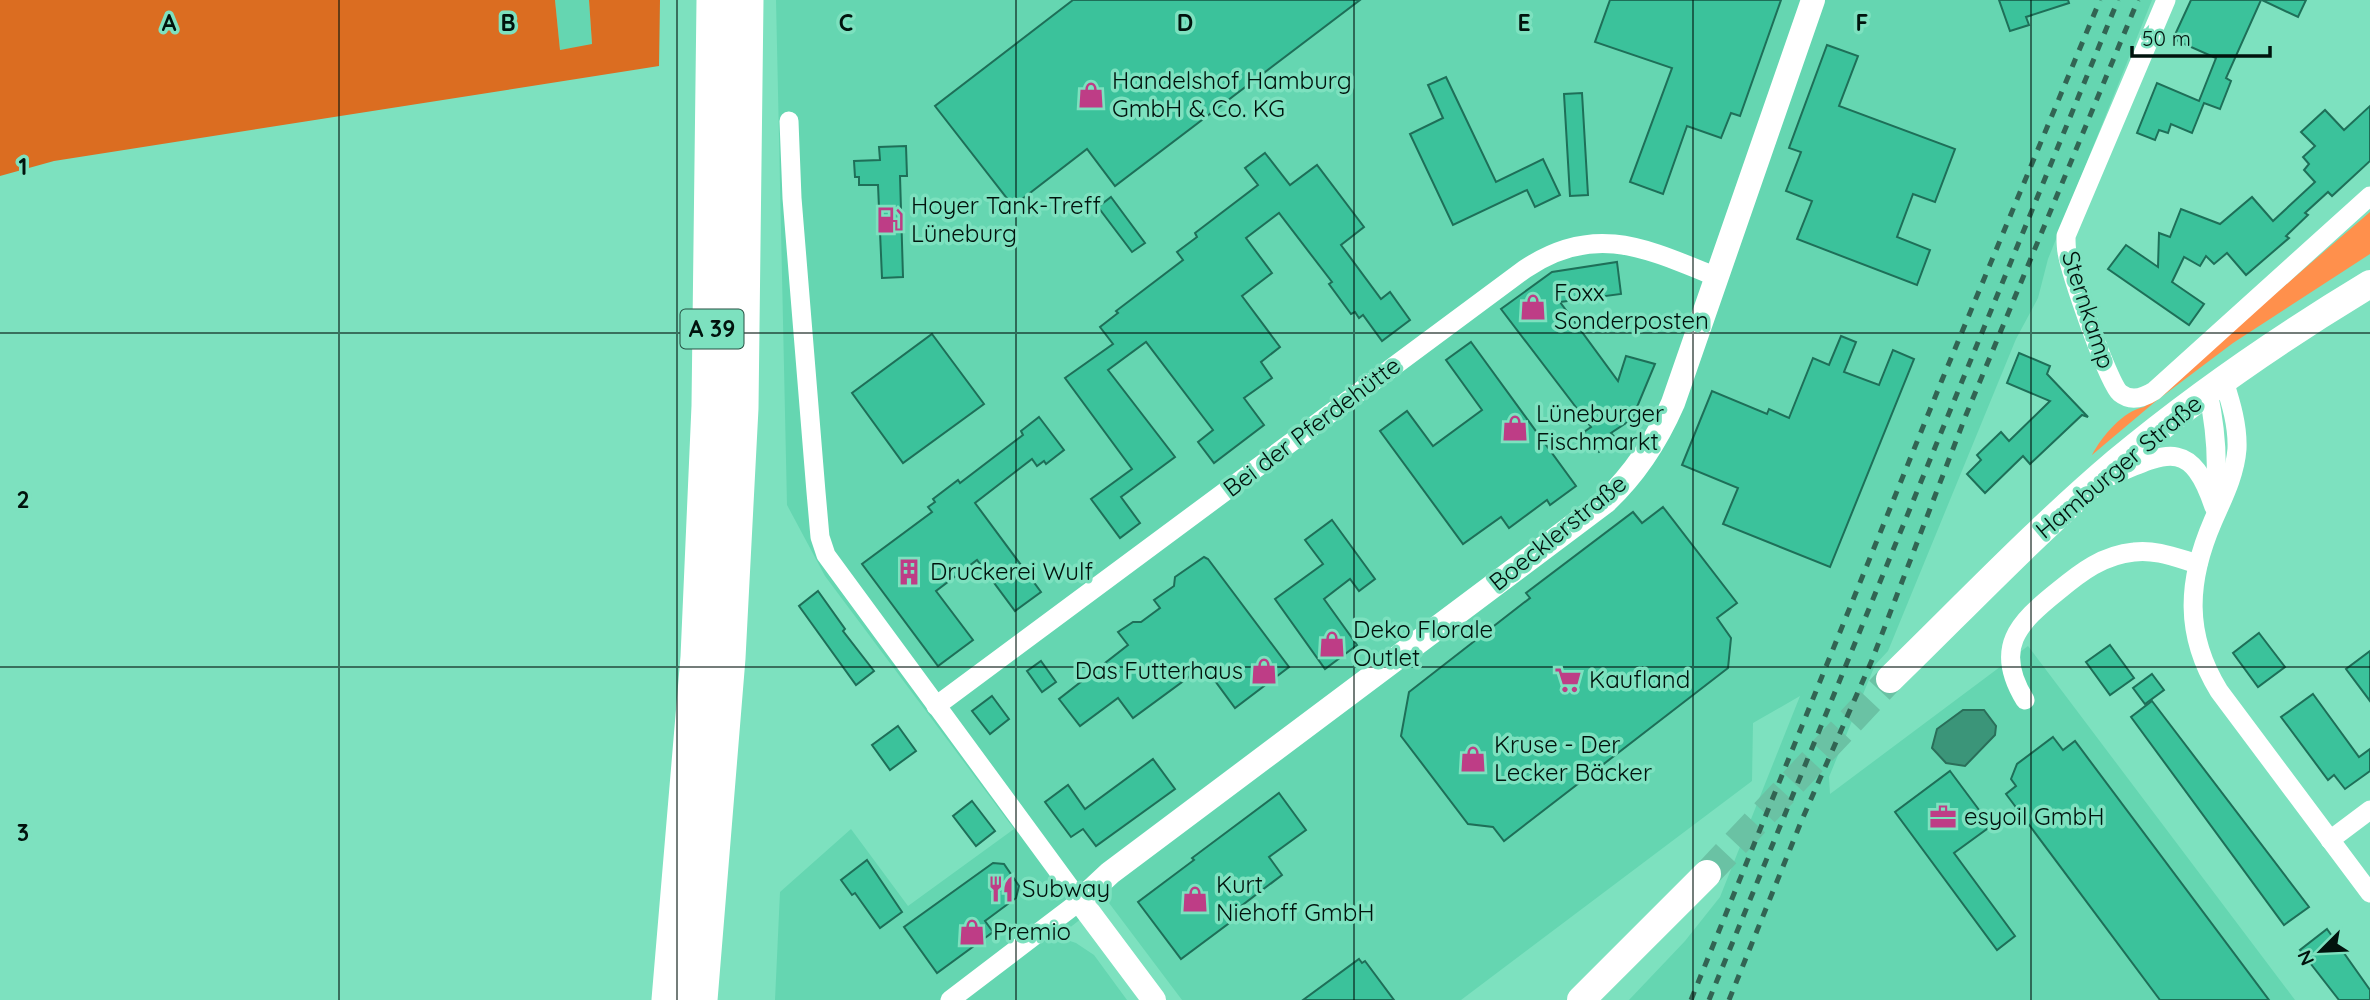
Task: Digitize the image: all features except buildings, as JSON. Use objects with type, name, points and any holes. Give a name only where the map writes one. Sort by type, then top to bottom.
[{"type":"highway","name":"A 39","points":[[692,1000],[699,657],[710,406],[715,0]]},
{"type":"highway","name":"A 39","points":[[692,1000],[727,658],[740,408],[745,0]]},
{"type":"main road","name":"Hamburger Straße","points":[[1890,679],[2090,486],[2175,415],[2305,324],[2370,284]]},
{"type":"main road","points":[[1581,1000],[1707,874]]},
{"type":"street","name":"Boecklerstraße","points":[[1080,901],[1110,873],[1605,502],[1620,488],[1646,455],[1666,421],[1813,0]]},
{"type":"street","name":"Sternkamp","points":[[2166,0],[2066,236],[2067,252],[2092,330],[2114,387],[2122,395],[2143,398],[2164,382],[2370,196]]},
{"type":"street","points":[[789,121],[792,198],[820,537],[825,555],[1154,1000]]},
{"type":"street","name":"Bei der Pferdehütte","points":[[936,706],[1546,256],[1578,244],[1617,244],[1663,255],[1717,277]]},
{"type":"street","points":[[2216,386],[2217,451],[2213,514],[2197,564],[2193,593],[2192,616],[2196,638],[2210,676],[2370,893]]},
{"type":"street","points":[[2090,486],[2162,456],[2176,458],[2189,461],[2199,471],[2213,514]]},
{"type":"street","points":[[2025,700],[2017,687],[2011,668],[2011,650],[2016,632],[2027,617],[2080,573],[2099,561],[2136,551],[2154,552],[2197,564]]},
{"type":"street","points":[[2330,840],[2370,810]]},
{"type":"street","points":[[950,1000],[1080,901]]},
{"type":"shaded area","points":[[0,0],[555,0],[560,50],[592,44],[589,0],[660,0],[659,66],[54,161],[0,176]]},
{"type":"shaded area","points":[[555,0],[589,0],[592,45],[560,50]]},
{"type":"shaded area","points":[[776,0],[2152,0],[2048,259],[2038,298],[2016,339],[1888,651],[1875,665],[1829,777],[1830,794],[2028,646],[2295,1000],[1629,1000],[1685,941],[1720,897],[1800,696],[1753,723],[1752,781],[1461,1000],[1182,1000],[1106,899],[1058,937],[1076,943],[1094,955],[1127,1000],[775,1000],[780,892],[851,829],[908,906],[1014,829],[825,576],[787,505]]},
{"type":"shaded area","points":[[2370,212],[2370,254],[2233,343],[2156,401],[2092,455],[2101,440],[2121,419],[2144,407]]},
{"type":"shaded area","points":[[1963,710],[1984,710],[1996,726],[1995,735],[1965,766],[1946,763],[1932,748],[1937,729]]},
{"type":"tunnel","points":[[1707,874],[1890,679]]},
{"type":"railway","points":[[1691,1000],[1942,380],[2100,0]]},
{"type":"railway","points":[[1709,1000],[2118,0]]},
{"type":"railway","points":[[1729,1000],[1801,822],[1872,660],[1966,415],[2138,0]]},
{"type":"place","name":"Handelshof Hamburg GmbH & Co. KG","points":[[1091,95]]},
{"type":"place","name":"Hoyer Tank-Treff Lüneburg","points":[[890,220]]},
{"type":"place","name":"Foxx Sonderposten","points":[[1533,307]]},
{"type":"place","name":"Lüneburger Fischmarkt","points":[[1515,428]]},
{"type":"place","name":"Druckerei Wulf","points":[[909,572]]},
{"type":"place","name":"Deko Florale Outlet","points":[[1332,644]]},
{"type":"place","name":"Das Futterhaus","points":[[1264,671]]},
{"type":"place","name":"Kaufland","points":[[1568,680]]},
{"type":"place","name":"Kruse - Der Lecker Bäcker","points":[[1473,759]]},
{"type":"place","name":"esyoil GmbH","points":[[1943,817]]},
{"type":"place","name":"Subway","points":[[1001,889]]},
{"type":"place","name":"Kurt Niehoff GmbH","points":[[1195,899]]},
{"type":"place","name":"Premio","points":[[972,932]]}]
